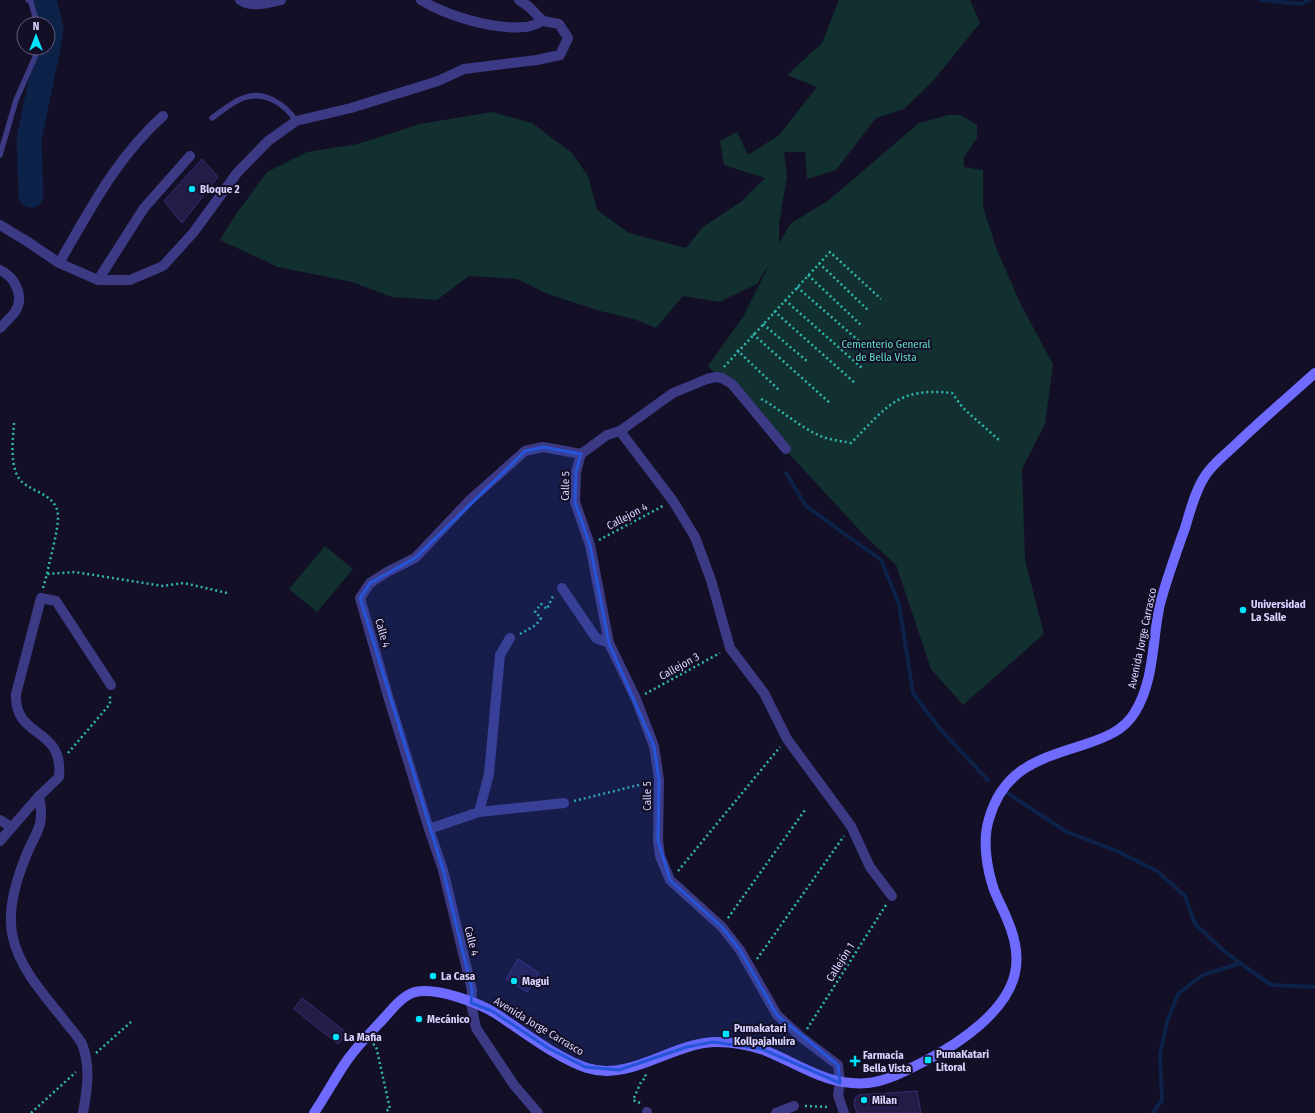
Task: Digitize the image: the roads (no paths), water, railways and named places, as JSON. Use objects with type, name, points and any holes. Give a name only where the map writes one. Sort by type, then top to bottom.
[{"type":"main road","name":"Avenida Jorge Carrasco","points":[[314,1113],[348,1058],[400,1000],[414,992],[432,992],[450,995],[492,1011],[548,1048],[586,1068],[601,1070],[619,1070],[687,1047],[713,1042],[739,1044],[762,1050],[822,1078],[840,1083],[870,1083],[890,1077],[928,1060],[973,1031],[1006,996],[1015,973],[1016,955],[1012,933],[994,890],[988,864],[986,836],[992,809],[1010,780],[1024,768],[1115,732],[1132,718],[1146,686],[1150,668],[1155,627],[1164,590],[1192,506],[1204,477],[1242,437],[1315,374]]},
{"type":"street","points":[[240,0],[243,2],[262,4],[281,0]]},
{"type":"street","points":[[0,225],[59,263],[98,280],[130,280],[163,266],[192,233],[237,173],[268,141],[296,121],[351,108],[438,81],[464,70],[537,60],[560,55],[568,38],[559,24],[543,21],[526,27],[470,20],[447,13],[421,0]]},
{"type":"street","points":[[519,0],[528,6],[543,21]]},
{"type":"street","points":[[59,263],[105,184],[142,136],[163,116]]},
{"type":"street","points":[[98,280],[144,208],[190,156]]},
{"type":"street","points":[[0,270],[9,274],[17,287],[19,296],[16,311],[0,328]]},
{"type":"street","points":[[581,454],[608,435],[620,431],[673,393],[707,379],[716,377],[722,378],[732,384],[786,449]]},
{"type":"street","points":[[620,431],[673,501],[697,544],[711,580],[730,648],[764,693],[787,739],[851,826],[870,867],[892,896]]},
{"type":"street","name":"Calle 4","points":[[538,1113],[514,1085],[476,1028],[471,1003],[472,990],[443,870],[429,829],[360,598],[370,583],[387,572],[415,558],[470,500],[525,451],[543,447],[581,454]]},
{"type":"street","name":"Calle 5","points":[[581,454],[576,472],[575,502],[590,545],[609,643],[636,699],[654,746],[659,780],[658,840],[660,856],[670,880],[722,927],[740,950],[750,970],[777,1015],[801,1037],[838,1065],[840,1083],[838,1095],[843,1110]]},
{"type":"street","points":[[562,588],[596,638],[609,643]]},
{"type":"street","points":[[0,841],[39,796],[59,777],[60,764],[56,750],[46,738],[28,726],[19,715],[16,705],[16,694],[41,598],[56,601],[111,685]]},
{"type":"street","points":[[479,812],[489,774],[500,655],[510,638]]},
{"type":"street","points":[[39,796],[43,812],[42,822],[24,860],[10,920],[13,939],[21,958],[36,983],[81,1043],[86,1062],[87,1088],[83,1113]]},
{"type":"street","points":[[429,829],[479,812],[564,803]]},
{"type":"street","points":[[0,820],[11,827]]},
{"type":"street","points":[[776,1113],[794,1106]]},
{"type":"lane","points":[[28,0],[31,2],[34,16]]},
{"type":"lane","points":[[0,155],[16,100],[35,56]]},
{"type":"lane","points":[[212,118],[244,97],[260,96],[267,97],[281,104],[296,121]]},
{"type":"waterway","points":[[44,0],[48,16]]},
{"type":"waterway","points":[[1260,0],[1301,4],[1309,0]]},
{"type":"waterway","points":[[31,195],[29,139],[46,56]]},
{"type":"waterway","points":[[786,473],[806,506],[881,560],[899,604],[913,693],[940,729],[988,780]]},
{"type":"waterway","points":[[1006,792],[1067,832],[1117,851],[1157,871],[1185,896],[1195,924],[1225,952],[1271,985],[1315,987]]},
{"type":"waterway","points":[[1153,1113],[1162,1100],[1160,1055],[1167,1022],[1178,994],[1203,975],[1241,963]]},
{"type":"place","name":"Bloque 2","points":[[192,189]]},
{"type":"place","name":"Universidad La Salle","points":[[1243,610]]},
{"type":"place","name":"La Casa","points":[[433,976]]},
{"type":"place","name":"Magui","points":[[514,981]]},
{"type":"place","name":"Mecánico","points":[[419,1019]]},
{"type":"place","name":"Pumakatari Kollpajahuira","points":[[726,1034]]},
{"type":"place","name":"La Mafia","points":[[336,1037]]},
{"type":"place","name":"PumaKatari Litoral","points":[[928,1060]]},
{"type":"place","name":"Farmacia Bella Vista","points":[[855,1061]]},
{"type":"place","name":"Milan","points":[[864,1100]]},
{"type":"park label","name":"Cementerio General de Bella Vista","points":[[886,350]]}]
